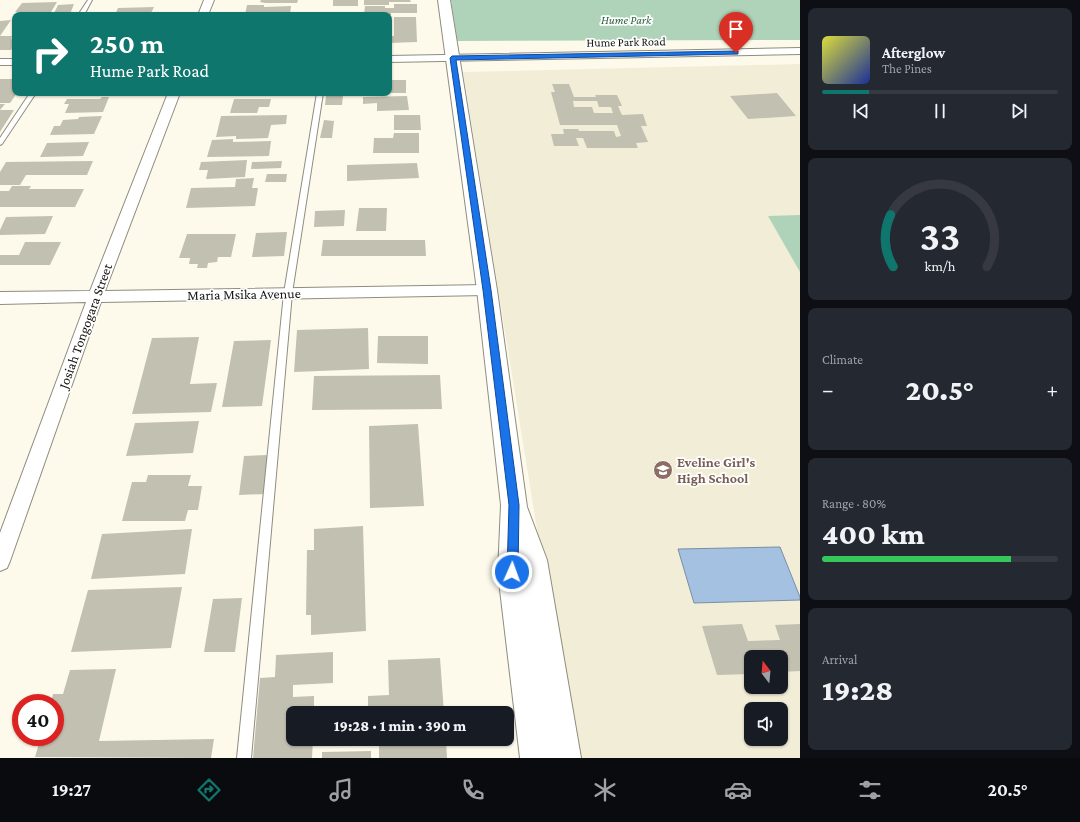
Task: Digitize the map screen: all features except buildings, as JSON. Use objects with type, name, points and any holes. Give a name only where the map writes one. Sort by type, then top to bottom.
[{"type":"street","points":[[204,12],[209,0]]},
{"type":"street","points":[[444,0],[487,290],[514,505],[512,572],[536,758]]},
{"type":"street","name":"Hume Park Road","points":[[392,59],[800,51]]},
{"type":"street","points":[[0,62],[12,62]]},
{"type":"street","name":"Josiah Tongogara Street","points":[[0,561],[95,298],[173,96]]},
{"type":"street","name":"Maria Msika Avenue","points":[[0,298],[95,298],[487,290]]},
{"type":"street","points":[[514,505],[534,560],[565,758]]},
{"type":"lane","points":[[83,12],[90,0]]},
{"type":"lane","points":[[0,144],[31,96]]},
{"type":"lane","points":[[244,758],[288,293],[320,96]]},
{"type":"shaded area","name":"Eveline Girl's High School","points":[[800,64],[800,758],[574,758],[463,72]]},
{"type":"green space","name":"Hume Park","points":[[451,0],[800,0],[800,40],[457,41]]},
{"type":"green space","points":[[800,215],[800,272],[768,216]]},
{"type":"water","points":[[780,547],[800,600],[694,603],[678,549]]},
{"type":"place","name":"Eveline Girl's High School","points":[[663,470]]},
{"type":"route","points":[[512,572],[514,505],[468,153],[452,58],[736,53]]}]
